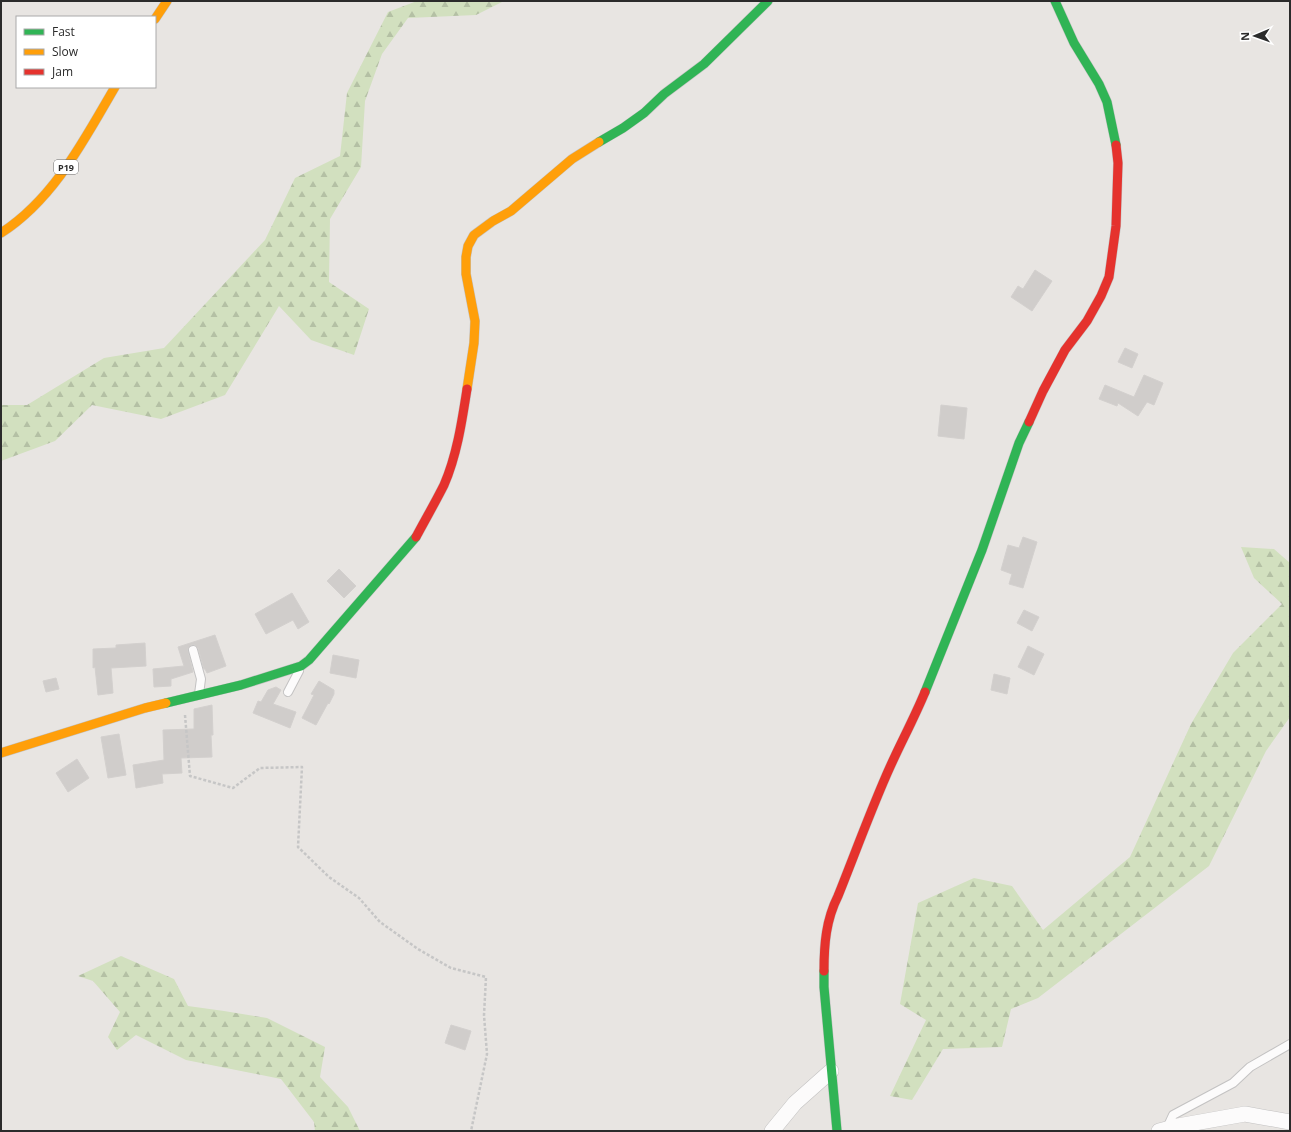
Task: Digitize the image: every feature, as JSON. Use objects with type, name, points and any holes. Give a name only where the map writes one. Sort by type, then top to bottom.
[{"type":"street","points":[[156,18],[167,1]]},
{"type":"street","points":[[1,753],[145,708],[241,685],[301,666],[309,660],[416,538],[444,484],[455,451],[462,419],[474,343],[475,321],[466,274],[466,257],[468,246],[474,235],[493,221],[511,211],[572,159],[623,128],[644,113],[664,94],[704,64],[768,1]]},
{"type":"street","points":[[837,1131],[824,987],[826,930],[832,908],[884,778],[924,694],[982,550],[1019,442],[1043,391],[1065,350],[1102,296],[1109,277],[1116,226],[1118,163],[1116,140],[1107,102],[1099,84],[1074,43],[1055,1]]},
{"type":"street","name":"P19","points":[[1,233],[12,226],[49,192],[76,153],[114,88]]},
{"type":"street","points":[[772,1131],[795,1103],[831,1071]]},
{"type":"street","points":[[1163,1130],[1244,1114],[1290,1122]]},
{"type":"lane","points":[[193,650],[201,679],[198,695]]},
{"type":"lane","points":[[288,692],[301,666]]},
{"type":"lane","points":[[1163,1130],[1173,1115],[1233,1083],[1250,1067],[1290,1044]]},
{"type":"path","points":[[183,699],[190,776],[233,788],[260,768],[302,766],[298,847],[329,877],[359,898],[380,922],[418,949],[452,968],[486,977],[484,1015],[487,1054],[471,1131]]},
{"type":"green space","points":[[417,1],[504,1],[476,15],[408,18],[382,54],[365,101],[361,167],[330,219],[329,282],[369,309],[354,355],[311,340],[279,306],[225,395],[161,419],[92,405],[55,441],[1,461],[1,405],[27,405],[104,358],[164,348],[265,240],[295,178],[340,156],[347,93],[388,12]]},
{"type":"green space","points":[[1241,547],[1274,549],[1290,563],[1290,717],[1266,751],[1209,866],[1038,998],[1011,1009],[1002,1047],[943,1049],[912,1100],[890,1096],[926,1020],[900,1004],[918,903],[974,878],[1012,886],[1043,930],[1130,857],[1191,724],[1233,653],[1282,604],[1254,578]]},
{"type":"green space","points":[[121,956],[174,979],[188,1006],[267,1018],[325,1047],[320,1077],[348,1107],[360,1131],[315,1131],[314,1122],[281,1079],[186,1060],[136,1035],[117,1050],[108,1037],[120,1012],[93,981],[78,976]]},
{"type":"building","points":[[1035,270],[1052,281],[1032,311],[1011,297],[1018,286],[1023,289]]},
{"type":"building","points":[[1125,348],[1138,354],[1132,368],[1118,362]]},
{"type":"building","points":[[1144,375],[1163,383],[1154,405],[1147,402],[1138,416],[1118,403],[1117,406],[1099,399],[1105,385],[1134,397]]},
{"type":"building","points":[[941,405],[967,408],[964,439],[938,436]]},
{"type":"building","points":[[1023,537],[1037,542],[1023,588],[1009,584],[1012,574],[1001,570],[1008,545],[1019,548]]},
{"type":"building","points":[[339,569],[356,586],[344,598],[327,581]]},
{"type":"building","points":[[292,593],[309,622],[298,629],[293,620],[266,634],[255,614]]},
{"type":"building","points":[[1024,610],[1039,617],[1032,631],[1017,623]]},
{"type":"building","points":[[215,635],[226,666],[207,673],[204,669],[198,648],[195,645],[191,645],[188,648],[188,651],[193,672],[171,679],[171,686],[154,687],[153,669],[184,666],[178,647]]},
{"type":"building","points":[[145,643],[146,666],[111,668],[113,693],[98,695],[95,667],[93,668],[93,649],[116,648],[116,645]]},
{"type":"building","points":[[1028,646],[1044,654],[1034,675],[1018,667]]},
{"type":"building","points":[[333,655],[359,660],[356,678],[330,673]]},
{"type":"building","points":[[994,674],[1010,678],[1007,694],[991,690]]},
{"type":"building","points":[[56,678],[59,689],[46,692],[43,681]]},
{"type":"building","points":[[319,681],[334,690],[334,694],[316,725],[302,718],[314,695],[311,694]]},
{"type":"building","points":[[276,687],[281,690],[273,704],[296,712],[290,728],[253,713],[258,701],[261,702],[268,690]]},
{"type":"building","points":[[212,705],[212,757],[181,758],[182,773],[162,774],[163,783],[136,788],[133,765],[164,760],[163,730],[194,729],[194,709]]},
{"type":"building","points":[[119,734],[126,775],[108,778],[101,737]]},
{"type":"building","points":[[77,759],[89,778],[68,792],[56,773]]},
{"type":"building","points":[[451,1025],[471,1031],[465,1050],[445,1043]]},
{"type":"traffic: fast","points":[[599,142],[623,128],[644,113],[664,94],[704,64],[768,1]]},
{"type":"traffic: fast","points":[[1055,1],[1074,43],[1099,84],[1107,102],[1116,145]]},
{"type":"traffic: fast","points":[[925,692],[982,550],[1019,443],[1029,422]]},
{"type":"traffic: fast","points":[[166,703],[241,685],[301,666],[309,660],[416,537]]},
{"type":"traffic: fast","points":[[824,971],[824,987],[837,1131]]},
{"type":"traffic: slow","points":[[156,18],[167,1]]},
{"type":"traffic: slow","points":[[1,233],[20,219],[52,186],[79,148],[114,88]]},
{"type":"traffic: slow","points":[[467,389],[474,343],[475,321],[466,274],[466,257],[468,246],[474,235],[493,221],[511,211],[572,159],[599,142]]},
{"type":"traffic: slow","points":[[1,753],[145,708],[166,703]]},
{"type":"traffic: jam","points":[[1029,422],[1043,391],[1065,350],[1087,321],[1101,296],[1109,277],[1116,226],[1118,163],[1116,145]]},
{"type":"traffic: jam","points":[[416,537],[441,492],[449,474],[458,438],[467,389]]},
{"type":"traffic: jam","points":[[824,971],[826,932],[834,905],[886,776],[925,692]]}]
